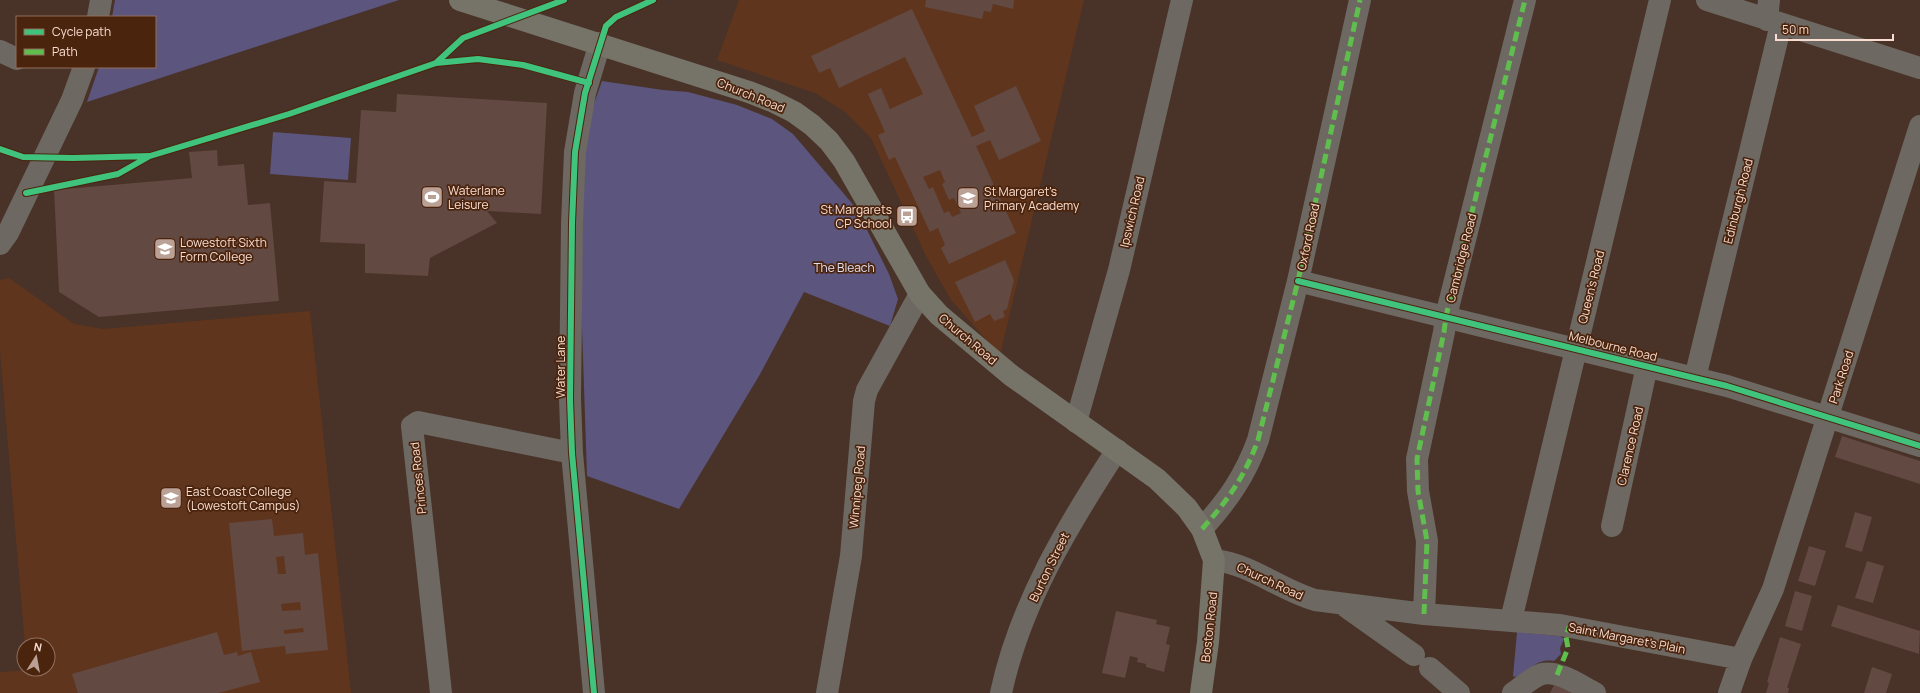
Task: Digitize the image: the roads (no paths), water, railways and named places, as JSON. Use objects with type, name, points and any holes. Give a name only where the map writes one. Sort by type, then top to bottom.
[{"type":"main road","name":"Church Road","points":[[460,0],[549,27],[766,98],[794,112],[812,125],[844,161],[920,294],[939,315],[965,339],[1012,376],[1157,479],[1187,508],[1202,529],[1214,560]]},
{"type":"main road","name":"Boston Road","points":[[1200,693],[1209,635],[1214,560]]},
{"type":"street","points":[[98,16],[101,0]]},
{"type":"street","name":"Ipswich Road","points":[[1076,422],[1118,270],[1182,0]]},
{"type":"street","name":"Oxford Road","points":[[1202,529],[1226,502],[1249,465],[1258,440],[1298,281],[1360,0]]},
{"type":"street","name":"Cambridge Road","points":[[1424,614],[1427,541],[1418,491],[1417,459],[1444,332],[1446,316],[1525,0]]},
{"type":"street","name":"Queen's Road","points":[[1511,620],[1660,0]]},
{"type":"street","points":[[1707,0],[1772,15],[1920,68]]},
{"type":"street","name":"Edinburgh Road","points":[[1695,378],[1772,15]]},
{"type":"street","name":"Water Lane","points":[[594,693],[572,453],[570,399],[572,223],[575,152],[585,93],[600,44]]},
{"type":"street","points":[[0,51],[16,59]]},
{"type":"street","points":[[0,244],[8,233],[72,100],[84,68]]},
{"type":"street","name":"Park Road","points":[[1729,693],[1741,659],[1773,589],[1920,126]]},
{"type":"street","name":"Melbourne Road","points":[[1298,281],[1695,378],[1828,416],[1920,446]]},
{"type":"street","name":"Winnipeg Road","points":[[827,693],[851,556],[864,401],[868,390],[920,294]]},
{"type":"street","name":"Clarence Road","points":[[1612,526],[1647,366]]},
{"type":"street","name":"Princes Road","points":[[441,693],[412,426],[418,422],[572,453]]},
{"type":"street","name":"Burton Street","points":[[1001,693],[1023,619],[1068,528],[1117,450]]},
{"type":"street","name":"Church Road","points":[[1214,560],[1242,566],[1298,595],[1315,600],[1344,605],[1424,614],[1511,620]]},
{"type":"street","points":[[1344,605],[1422,662],[1459,693]]},
{"type":"street","name":"Saint Margaret's Plain","points":[[1511,620],[1560,625],[1741,659]]},
{"type":"street","points":[[1513,693],[1540,675],[1548,674],[1557,675],[1595,693]]},
{"type":"place","name":"Waterlane Leisure","points":[[432,197]]},
{"type":"place","name":"St Margaret's Primary Academy","points":[[968,198]]},
{"type":"place","name":"St Margarets CP School","points":[[907,216]]},
{"type":"place","name":"Lowestoft Sixth Form College","points":[[165,249]]},
{"type":"place","name":"East Coast College (Lowestoft Campus)","points":[[171,498]]},
{"type":"park label","name":"The Bleach","points":[[844,267]]}]
